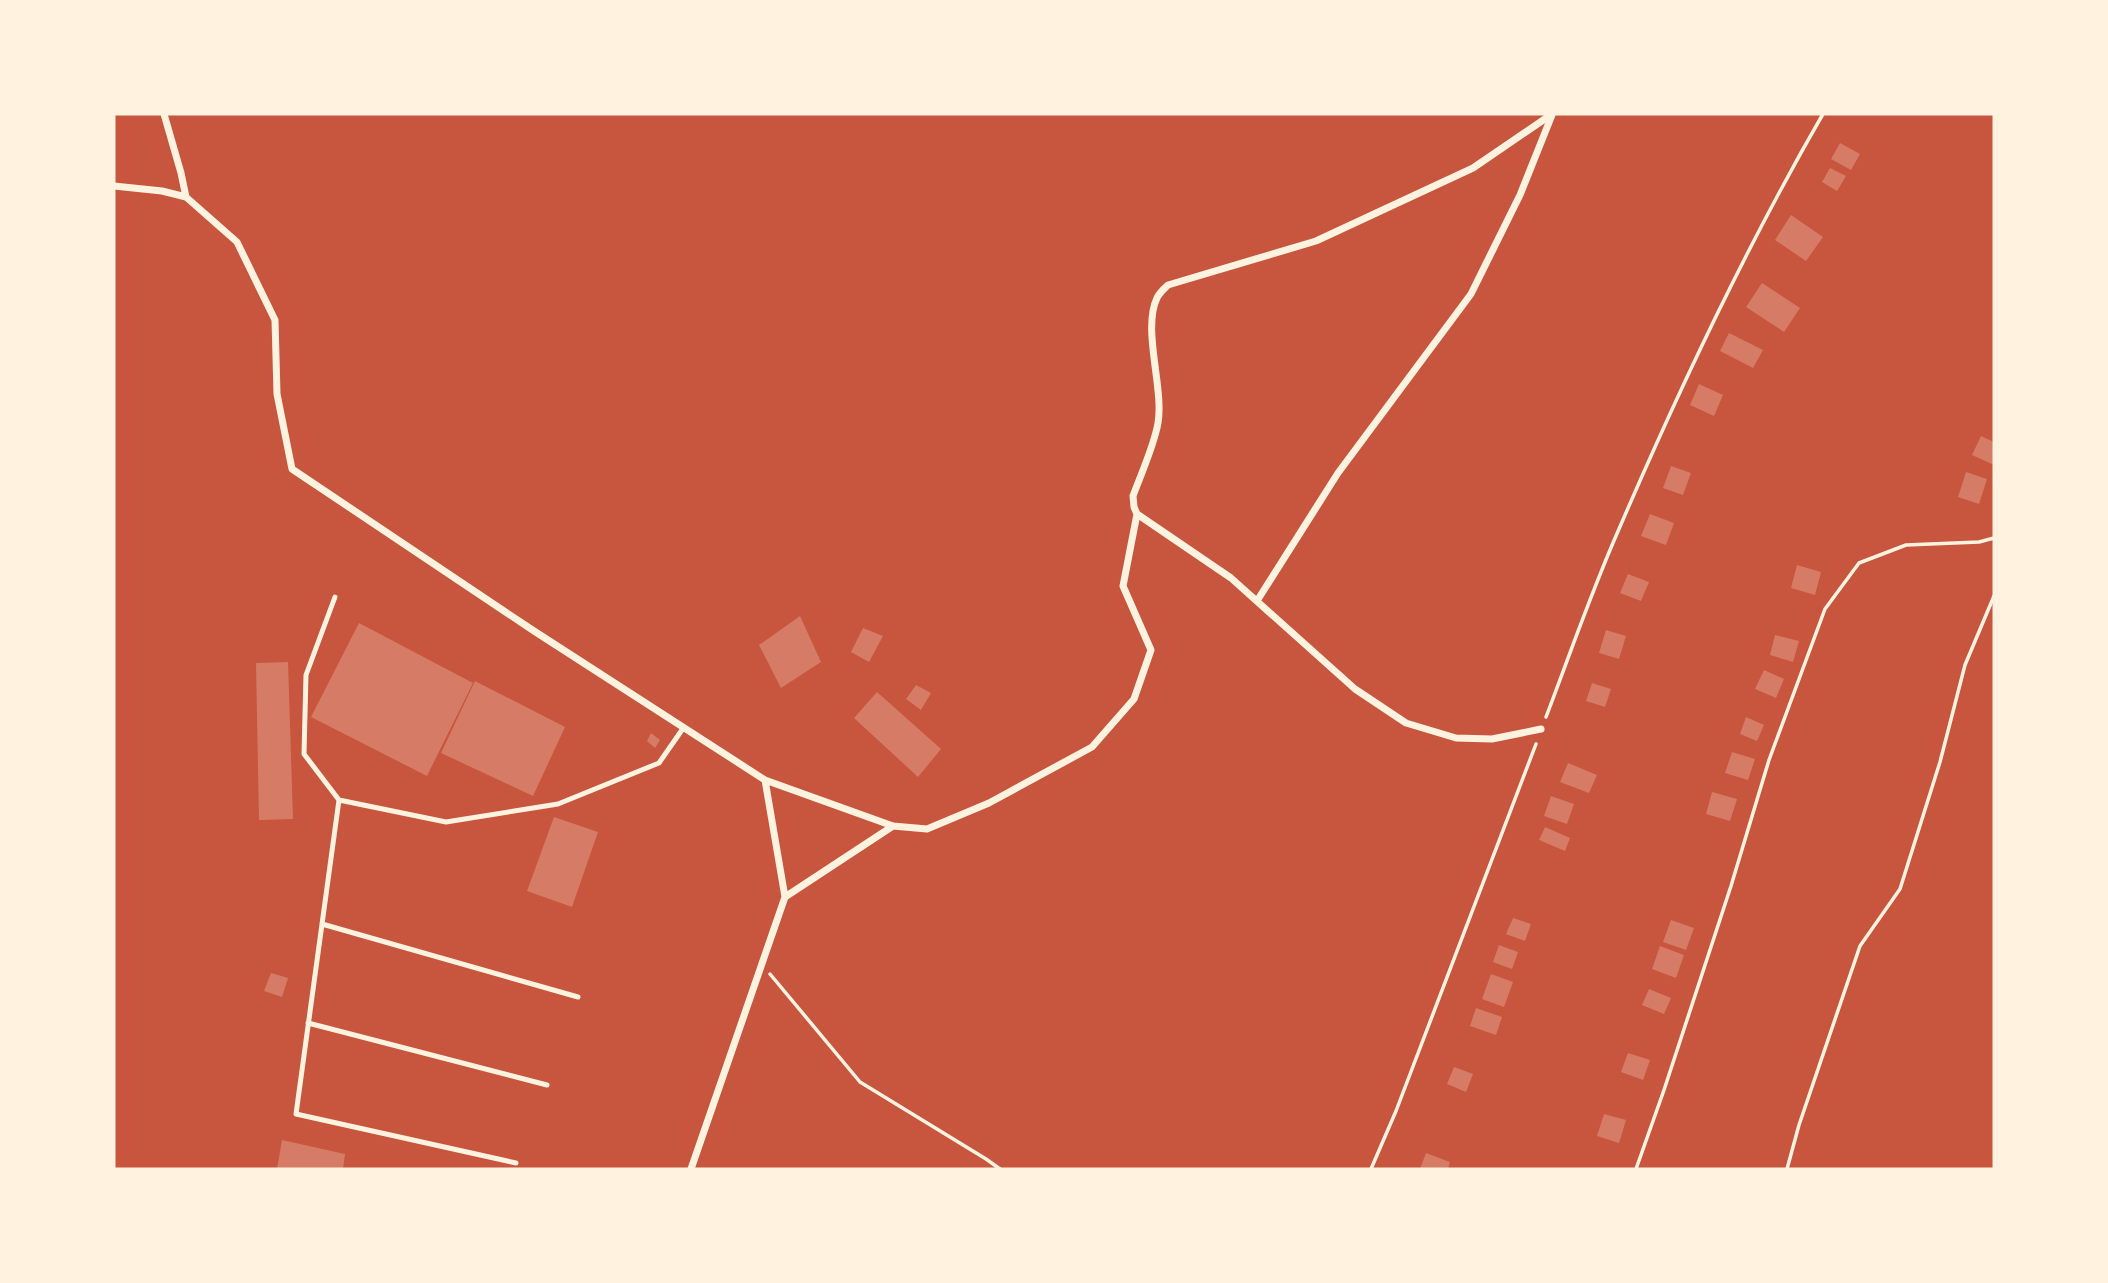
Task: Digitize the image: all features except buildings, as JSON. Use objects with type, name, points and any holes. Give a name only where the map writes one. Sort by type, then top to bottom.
[{"type":"street","points":[[163,114],[186,197]]},
{"type":"street","points":[[1541,729],[1492,738],[1456,738],[1406,723],[1356,689],[1231,578],[1137,514],[1133,496],[1158,422],[1153,310],[1158,296],[1167,285],[1316,241],[1473,168],[1552,114]]},
{"type":"street","points":[[1257,601],[1338,473],[1471,294],[1520,195],[1552,114]]},
{"type":"street","points":[[114,186],[162,191],[186,197],[237,242],[275,320],[277,394],[292,469],[546,639],[765,779],[892,826],[927,829],[989,803],[1092,747],[1134,699],[1151,650],[1124,586],[1137,514]]},
{"type":"street","points":[[691,1169],[785,897],[765,779]]},
{"type":"street","points":[[785,897],[892,826]]},
{"type":"lane","points":[[335,597],[306,675],[304,754],[339,800],[446,822],[558,804],[659,764],[684,727]]},
{"type":"lane","points":[[339,800],[296,1114],[516,1163]]},
{"type":"lane","points":[[322,924],[578,997]]},
{"type":"lane","points":[[308,1023],[547,1085]]},
{"type":"path","points":[[1371,1169],[1396,1111],[1618,531],[1692,362],[1782,185],[1823,114]]},
{"type":"path","points":[[1636,1169],[1731,886],[1769,760],[1825,609],[1859,563],[1906,545],[1979,542],[1994,538]]},
{"type":"path","points":[[1787,1169],[1799,1125],[1860,946],[1900,889],[1940,762],[1965,664],[1994,596]]},
{"type":"path","points":[[762,964],[860,1082],[1000,1169]]}]
